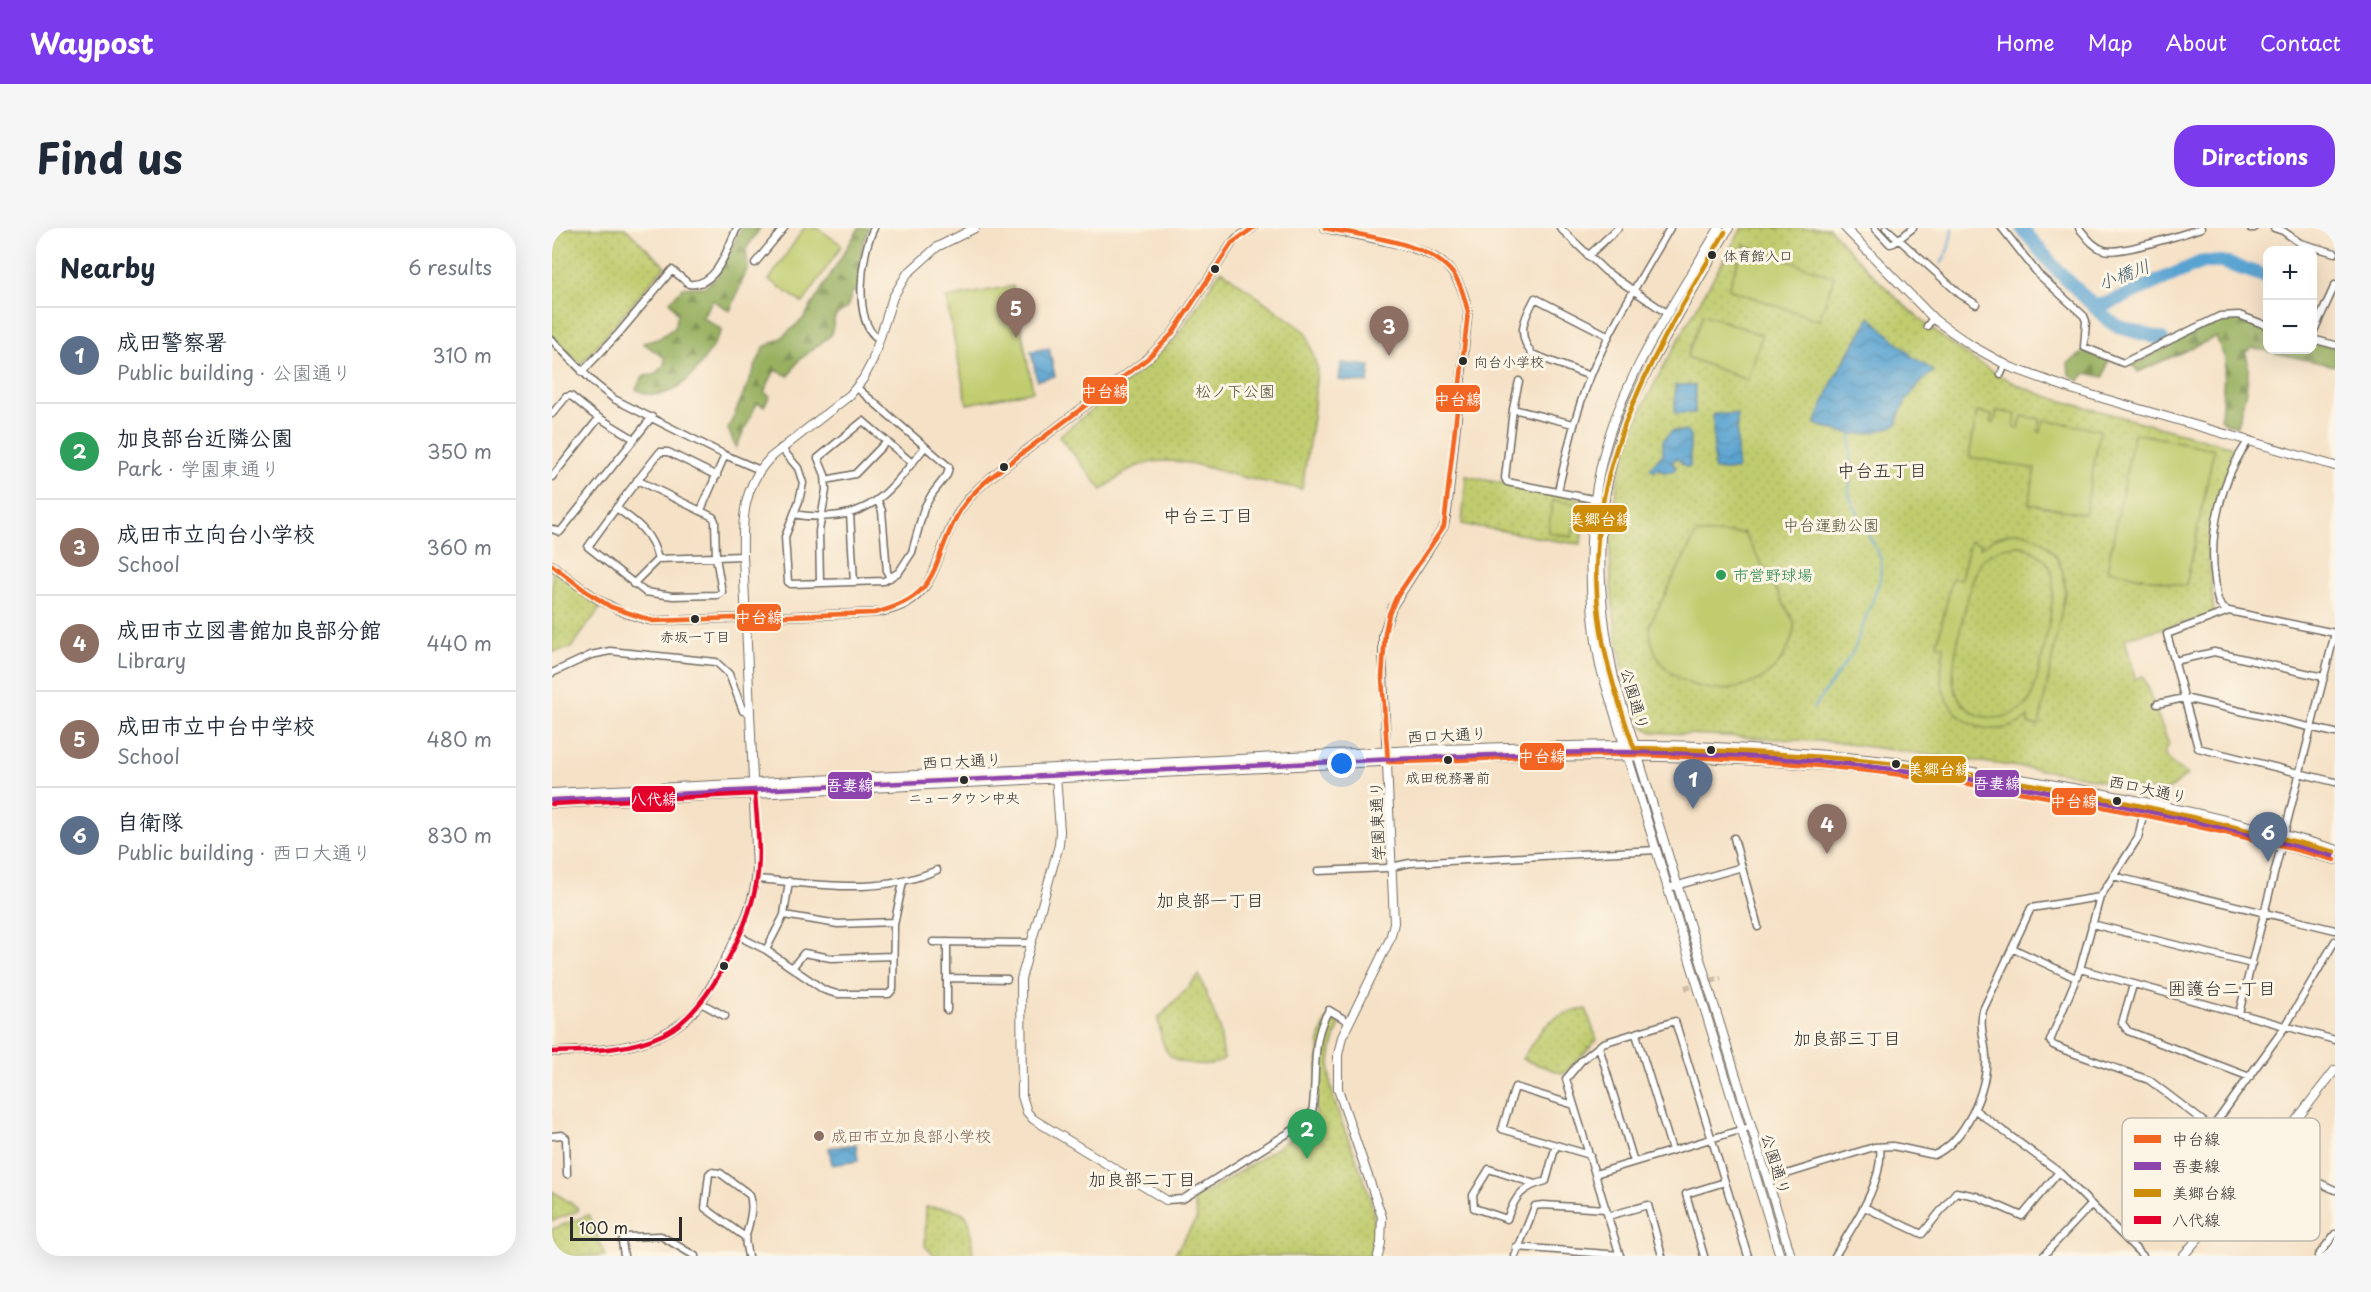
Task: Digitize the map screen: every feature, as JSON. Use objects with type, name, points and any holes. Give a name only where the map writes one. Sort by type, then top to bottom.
[{"type":"street","points":[[582,372],[619,333],[672,270],[689,284],[707,282],[714,274],[737,228]]},
{"type":"street","points":[[755,263],[784,228]]},
{"type":"street","points":[[874,228],[867,251],[862,311],[871,333],[879,339]]},
{"type":"street","points":[[552,1052],[622,1048],[650,1040],[676,1027],[701,1003],[738,934],[752,903],[757,879],[743,556],[744,508],[760,470],[781,448],[856,387],[872,362],[897,288],[907,274],[937,247],[975,228]]},
{"type":"street","points":[[1236,228],[1237,238]]},
{"type":"street","points":[[552,565],[602,603],[633,617],[652,621],[890,611],[915,598],[926,587],[956,516],[974,492],[1147,359],[1172,334],[1237,238],[1253,228]]},
{"type":"street","name":"学園東通り","points":[[1326,228],[1424,251],[1437,258],[1456,276],[1466,300],[1468,312],[1444,526],[1395,600],[1383,635],[1394,923],[1390,939],[1348,1022],[1338,1055],[1338,1089],[1382,1217],[1378,1256]]},
{"type":"street","points":[[1560,228],[1605,272],[1668,314]]},
{"type":"street","points":[[1588,256],[1618,228]]},
{"type":"street","points":[[1558,491],[1573,424],[1590,376],[1609,336],[1670,228]]},
{"type":"street","name":"公園通り","points":[[1719,228],[1668,314],[1619,410],[1603,456],[1595,500],[1589,567],[1593,627],[1600,666],[1780,1256]]},
{"type":"street","name":"公園通り","points":[[1729,228],[1638,390],[1621,431],[1604,501],[1600,545],[1602,615],[1614,678],[1791,1256]]},
{"type":"street","points":[[1845,228],[1933,318],[1972,346],[2005,364],[2060,386],[2335,466]]},
{"type":"street","points":[[1875,228],[1886,242],[1894,243],[1913,228]]},
{"type":"street","points":[[1886,228],[1961,295],[1976,304]]},
{"type":"street","points":[[2002,228],[2038,274],[2084,316],[2086,321],[2084,347],[2087,350],[2123,363],[2220,315],[2239,315],[2263,324]]},
{"type":"street","points":[[2079,228],[2090,241],[2107,251],[2123,250],[2201,228]]},
{"type":"street","points":[[2274,228],[2283,231],[2300,243],[2335,253]]},
{"type":"street","points":[[2317,328],[2335,285]]},
{"type":"street","points":[[1590,376],[1532,354],[1522,328],[1525,318],[1535,298],[1609,336]]},
{"type":"street","points":[[1927,327],[1933,318]]},
{"type":"street","points":[[2317,338],[2335,345]]},
{"type":"street","points":[[552,340],[582,372],[614,399],[725,455],[760,470]]},
{"type":"street","points":[[2001,374],[2005,364]]},
{"type":"street","points":[[1519,381],[1513,409],[1505,478],[1507,482],[1604,501]]},
{"type":"street","points":[[781,448],[798,468],[802,478],[802,490],[785,537],[786,580],[791,584],[884,581],[899,572],[912,552],[924,508],[949,471],[949,467],[856,387]]},
{"type":"street","points":[[552,414],[568,395],[599,418],[634,439]]},
{"type":"street","points":[[1513,409],[1573,424]]},
{"type":"street","points":[[552,528],[560,532],[652,417]]},
{"type":"street","points":[[552,477],[599,418]]},
{"type":"street","points":[[820,583],[820,517],[826,480],[818,458],[863,421],[912,463]]},
{"type":"street","points":[[2239,1013],[2335,633],[2229,611],[2222,609],[2217,601],[2212,559],[2214,530],[2230,476],[2249,440]]},
{"type":"street","points":[[826,480],[855,474],[886,441]]},
{"type":"street","points":[[794,514],[820,517],[850,514],[878,501],[925,447]]},
{"type":"street","points":[[638,480],[713,517],[722,592],[718,595],[659,595],[645,592],[588,547],[616,508],[638,480],[663,451],[717,476]]},
{"type":"street","points":[[701,510],[725,455]]},
{"type":"street","points":[[878,501],[882,511],[887,572],[890,578]]},
{"type":"street","points":[[616,508],[639,524],[651,537],[658,559]]},
{"type":"street","points":[[850,514],[854,582]]},
{"type":"street","points":[[633,584],[658,559],[743,556]]},
{"type":"street","points":[[2229,611],[2167,634],[2199,748],[2335,782]]},
{"type":"street","points":[[552,673],[591,655],[609,651],[716,662],[729,674],[742,711],[750,713]]},
{"type":"street","points":[[2175,661],[2214,652],[2323,677]]},
{"type":"street","points":[[2157,704],[2184,698],[2335,733]]},
{"type":"street","name":"西口大通り","points":[[552,793],[754,785],[1387,751],[1490,747],[1702,746],[1856,757],[2017,777],[2146,802],[2335,849]]},
{"type":"street","name":"西口大通り","points":[[552,804],[1388,762],[1637,755],[1863,769],[1945,779],[2143,814],[2335,860]]},
{"type":"street","points":[[1056,769],[1059,845],[1021,982],[1023,1104],[1034,1119],[1166,1200],[1183,1199],[1309,1120],[1313,1107],[1318,1029],[1329,1010],[1348,1022]]},
{"type":"street","points":[[2085,803],[2087,790]]},
{"type":"street","points":[[2146,802],[2138,838],[2100,897],[2080,969],[2050,1041],[2053,1045],[2149,1080],[2199,1118]]},
{"type":"street","points":[[1734,838],[1758,927]]},
{"type":"street","points":[[1318,871],[1410,863],[1657,850]]},
{"type":"street","points":[[1668,888],[1742,867]]},
{"type":"street","points":[[757,879],[834,887],[871,886],[903,882],[937,870]]},
{"type":"street","points":[[2113,876],[2335,930]]},
{"type":"street","points":[[766,950],[784,915],[789,881]]},
{"type":"street","points":[[738,934],[825,990],[837,994],[889,994],[893,989],[894,922],[904,886],[903,882]]},
{"type":"street","points":[[1767,1180],[1880,1147],[1893,1146],[1934,1155],[1949,1145],[1975,1110],[1984,1080],[1986,1058],[1980,1022],[1983,1010],[2031,908],[2100,897]]},
{"type":"street","points":[[784,915],[838,924],[894,922]]},
{"type":"street","points":[[2092,924],[2252,963]]},
{"type":"street","points":[[2219,1118],[2285,1027],[2335,940]]},
{"type":"street","points":[[933,942],[1031,944]]},
{"type":"street","points":[[946,942],[947,1010]]},
{"type":"street","points":[[2012,948],[2076,978]]},
{"type":"street","points":[[792,968],[804,953],[831,958],[893,956]]},
{"type":"street","points":[[2080,969],[2335,1040]]},
{"type":"street","points":[[947,978],[1007,979]]},
{"type":"street","points":[[2133,985],[2122,1023],[2128,1031],[2250,1077]]},
{"type":"street","points":[[701,1003],[726,1016]]},
{"type":"street","points":[[1516,1247],[1620,1255],[1566,1079],[1581,1061],[1603,1043],[1675,1021],[1748,1256]]},
{"type":"street","points":[[1636,1034],[1672,1150]]},
{"type":"street","points":[[1599,1047],[1634,1162]]},
{"type":"street","points":[[2298,1118],[2335,1070]]},
{"type":"street","points":[[1574,1105],[1515,1087],[1502,1129],[1590,1155]]},
{"type":"street","points":[[1975,1110],[2059,1172],[2122,1235]]},
{"type":"street","points":[[1595,1174],[1750,1127]]},
{"type":"street","points":[[552,1136],[562,1135],[566,1138],[567,1174]]},
{"type":"street","points":[[1534,1184],[1489,1169],[1473,1195],[1474,1208],[1507,1219],[1512,1204],[1526,1187],[1546,1181],[1556,1145]]},
{"type":"street","points":[[1835,1256],[1864,1207],[1880,1171],[1882,1159],[1880,1147]]},
{"type":"street","points":[[745,1237],[705,1208],[707,1182],[711,1172],[720,1173],[750,1195],[752,1203],[745,1237],[748,1256]]},
{"type":"street","points":[[1864,1207],[1922,1234],[1956,1191],[1976,1196],[2022,1216],[2059,1172]]},
{"type":"street","points":[[1704,1256],[1686,1194],[1725,1182]]},
{"type":"street","points":[[2320,1183],[2335,1190]]},
{"type":"street","points":[[1515,1256],[1516,1247],[1534,1206],[1543,1205],[1607,1213],[1648,1205],[1662,1256]]},
{"type":"street","points":[[2043,1256],[2091,1205]]},
{"type":"street","points":[[2318,1256],[2335,1234]]},
{"type":"street","points":[[624,1256],[622,1241],[625,1237],[657,1235],[695,1256]]},
{"type":"street","points":[[2128,1241],[2143,1256]]},
{"type":"street","points":[[2183,1256],[2196,1241]]},
{"type":"green space","points":[[552,228],[625,228],[665,266],[581,364],[552,336]]},
{"type":"green space","points":[[741,228],[760,228],[746,249],[748,267],[730,311],[713,300],[702,317],[722,330],[707,355],[688,379],[664,394],[650,394],[636,389],[643,376],[654,375],[664,365],[665,358],[643,343],[658,339],[675,327],[678,314],[670,301],[684,287],[704,287],[717,277]]},
{"type":"green space","points":[[804,228],[817,228],[842,245],[803,303],[769,280]]},
{"type":"green space","points":[[859,228],[869,228],[863,243],[858,292],[852,292],[847,308],[835,316],[831,335],[798,361],[789,376],[775,370],[764,392],[770,396],[764,406],[757,403],[736,448],[728,429],[764,347],[780,339],[804,318]]},
{"type":"green space","name":"中台運動公園","points":[[1742,228],[1829,228],[1915,315],[1963,353],[2016,384],[2081,406],[2230,446],[2235,452],[2217,497],[2208,545],[2214,615],[2125,638],[2135,679],[2143,676],[2169,745],[2164,753],[2169,761],[2187,775],[2173,787],[2164,791],[2135,788],[2071,774],[1833,742],[1652,732],[1639,720],[1628,692],[1612,599],[1611,534],[1620,470],[1642,408]]},
{"type":"green space","points":[[1744,245],[1834,277],[1819,320],[1728,289]]},
{"type":"green space","name":"松ノ下公園","points":[[1221,270],[1306,332],[1317,367],[1313,417],[1302,489],[1246,478],[1190,463],[1166,461],[1153,462],[1130,469],[1102,490],[1059,436],[1143,369],[1177,336]]},
{"type":"green space","points":[[1013,286],[1033,391],[967,404],[946,298]]},
{"type":"green space","points":[[1703,314],[1762,335],[1747,380],[1687,357]]},
{"type":"green space","points":[[2238,317],[2263,328],[2263,350],[2253,348],[2245,352],[2248,378],[2237,426],[2224,422],[2221,418],[2225,359],[2216,337],[2138,372],[2133,364],[2220,320]]},
{"type":"green space","points":[[2317,342],[2335,348],[2335,366],[2280,354],[2317,354]]},
{"type":"green space","points":[[2084,352],[2109,360],[2104,377],[2086,373],[2079,381],[2069,374],[2068,363]]},
{"type":"green space","points":[[1997,411],[2016,414],[2014,427],[2019,428],[2022,416],[2040,419],[2038,431],[2041,432],[2044,420],[2100,430],[2085,514],[2029,504],[2035,469],[1969,457],[1977,412],[1992,415],[1991,422],[1994,423]]},
{"type":"green space","points":[[2134,433],[2214,449],[2186,586],[2107,570]]},
{"type":"green space","points":[[1466,476],[1585,500],[1581,544],[1462,524]]},
{"type":"green space","points":[[1553,500],[1577,505],[1572,537],[1548,532]]},
{"type":"green space","points":[[2014,532],[2036,538],[2052,551],[2062,571],[2065,593],[2039,726],[2028,724],[2028,717],[2016,725],[2003,728],[1990,729],[1978,726],[1966,721],[1956,712],[1943,688],[1941,672],[1944,646],[1937,645],[1952,578],[1961,579],[1970,541],[1981,544],[1980,548],[1995,538]],"holes":[[[2016,546],[2038,554],[2045,561],[2051,569],[2053,579],[2051,612],[2039,671],[2031,698],[2022,708],[2012,714],[1988,718],[1967,708],[1959,699],[1954,686],[1953,677],[1962,624],[1971,585],[1981,562],[1989,554],[1999,549]]]},
{"type":"green space","name":"市営野球場","points":[[1744,533],[1794,622],[1794,632],[1788,648],[1773,669],[1753,683],[1730,689],[1707,688],[1684,681],[1666,668],[1654,648],[1650,624],[1696,534]]},
{"type":"green space","points":[[552,569],[601,607],[571,648],[552,652]]},
{"type":"green space","points":[[1199,975],[1219,1026],[1224,1059],[1211,1064],[1185,1063],[1171,1056],[1166,1051],[1161,1038],[1158,1019]]},
{"type":"green space","points":[[1586,1009],[1597,1040],[1564,1074],[1522,1059],[1540,1031],[1553,1019],[1573,1011]]},
{"type":"green space","points":[[1327,1018],[1340,1024],[1332,1051],[1330,1078],[1341,1122],[1368,1191],[1373,1214],[1374,1235],[1369,1256],[1173,1256],[1197,1218],[1193,1197],[1208,1192],[1315,1123],[1320,1037]]},
{"type":"green space","points":[[552,1191],[577,1207],[578,1211],[552,1221]]},
{"type":"green space","points":[[926,1207],[952,1209],[966,1215],[971,1230],[973,1256],[935,1256],[925,1246]]},
{"type":"green space","points":[[589,1215],[605,1256],[552,1256],[552,1229]]},
{"type":"water","points":[[1870,317],[1913,357],[1934,371],[1911,394],[1902,408],[1897,424],[1875,432],[1856,434],[1815,424],[1834,378]]},
{"type":"water","points":[[1049,348],[1055,376],[1037,380],[1031,351]]},
{"type":"water","points":[[1341,363],[1370,366],[1368,383],[1339,380]]},
{"type":"water","points":[[1675,385],[1695,385],[1695,413],[1675,413]]},
{"type":"water","points":[[1713,414],[1737,414],[1737,470],[1714,470]]},
{"type":"water","points":[[1672,431],[1686,431],[1690,436],[1690,467],[1686,467],[1676,458],[1672,462],[1676,468],[1672,472],[1663,472],[1658,468],[1654,472],[1650,468],[1663,454],[1663,440]]},
{"type":"water","points":[[856,1144],[858,1161],[832,1165],[829,1148]]},
{"type":"waterway","points":[[1941,264],[1949,247],[1952,228]]},
{"type":"waterway","name":"小橋川","points":[[2022,228],[2054,267],[2109,321],[2119,327],[2162,339]]},
{"type":"waterway","name":"小橋川","points":[[2094,305],[2108,303],[2202,262],[2222,262],[2263,275]]},
{"type":"waterway","points":[[1851,435],[1849,496],[1861,519]]},
{"type":"waterway","points":[[1813,709],[1853,652],[1880,580],[1881,559],[1864,526]]},
{"type":"tunnel","points":[[1685,988],[1721,978]]},
{"type":"transit line","name":"中台線","points":[[552,565],[611,607],[653,621],[874,613],[896,606],[923,588],[937,564],[957,516],[972,495],[991,477],[1147,359],[1172,334],[1232,243],[1253,228]]},
{"type":"transit line","name":"中台線","points":[[1325,228],[1392,241],[1425,252],[1439,260],[1457,280],[1468,312],[1444,526],[1396,598],[1389,614],[1385,633],[1382,678],[1388,762],[1638,755],[1726,759],[1902,775],[1990,787],[2163,819],[2335,860]]},
{"type":"transit line","name":"美郷台線","points":[[1725,232],[1671,325],[1626,420],[1610,470],[1600,521],[1596,574],[1601,630],[1619,704],[1634,748],[1797,755],[1951,771],[2117,800],[2335,852]]},
{"type":"transit line","name":"吾妻線","points":[[552,800],[1465,756],[1680,753],[1845,764],[2010,785],[2172,816],[2333,856]]},
{"type":"transit line","name":"八代線","points":[[552,804],[755,794]]},
{"type":"transit line","name":"八代線","points":[[552,1052],[609,1049],[651,1040],[680,1024],[695,1009],[723,969],[751,904],[759,863],[755,794]]},
{"type":"place","name":"体育館入口","points":[[1712,255]]},
{"type":"place","name":"成田市立中台中学校","points":[[1016,338]]},
{"type":"place","name":"成田市立向台小学校","points":[[1389,356]]},
{"type":"place","name":"向台小学校","points":[[1463,361]]},
{"type":"place","name":"市営野球場","points":[[1721,575]]},
{"type":"place","name":"赤坂一丁目","points":[[695,619]]},
{"type":"place","name":"成田税務署前","points":[[1448,760]]},
{"type":"place","name":"ニュータウン中央","points":[[964,780]]},
{"type":"place","name":"成田警察署","points":[[1693,809]]},
{"type":"place","name":"成田市立図書館加良部分館","points":[[1827,854]]},
{"type":"place","name":"自衛隊","points":[[2268,862]]},
{"type":"place","name":"成田市立加良部小学校","points":[[819,1136]]},
{"type":"place","name":"加良部台近隣公園","points":[[1307,1159]]},
{"type":"district","name":"中台五丁目","points":[[1882,471]]},
{"type":"district","name":"中台三丁目","points":[[1208,516]]},
{"type":"district","name":"加良部一丁目","points":[[1210,901]]},
{"type":"district","name":"囲護台二丁目","points":[[2222,989]]},
{"type":"district","name":"加良部三丁目","points":[[1847,1039]]},
{"type":"district","name":"加良部二丁目","points":[[1142,1180]]}]
